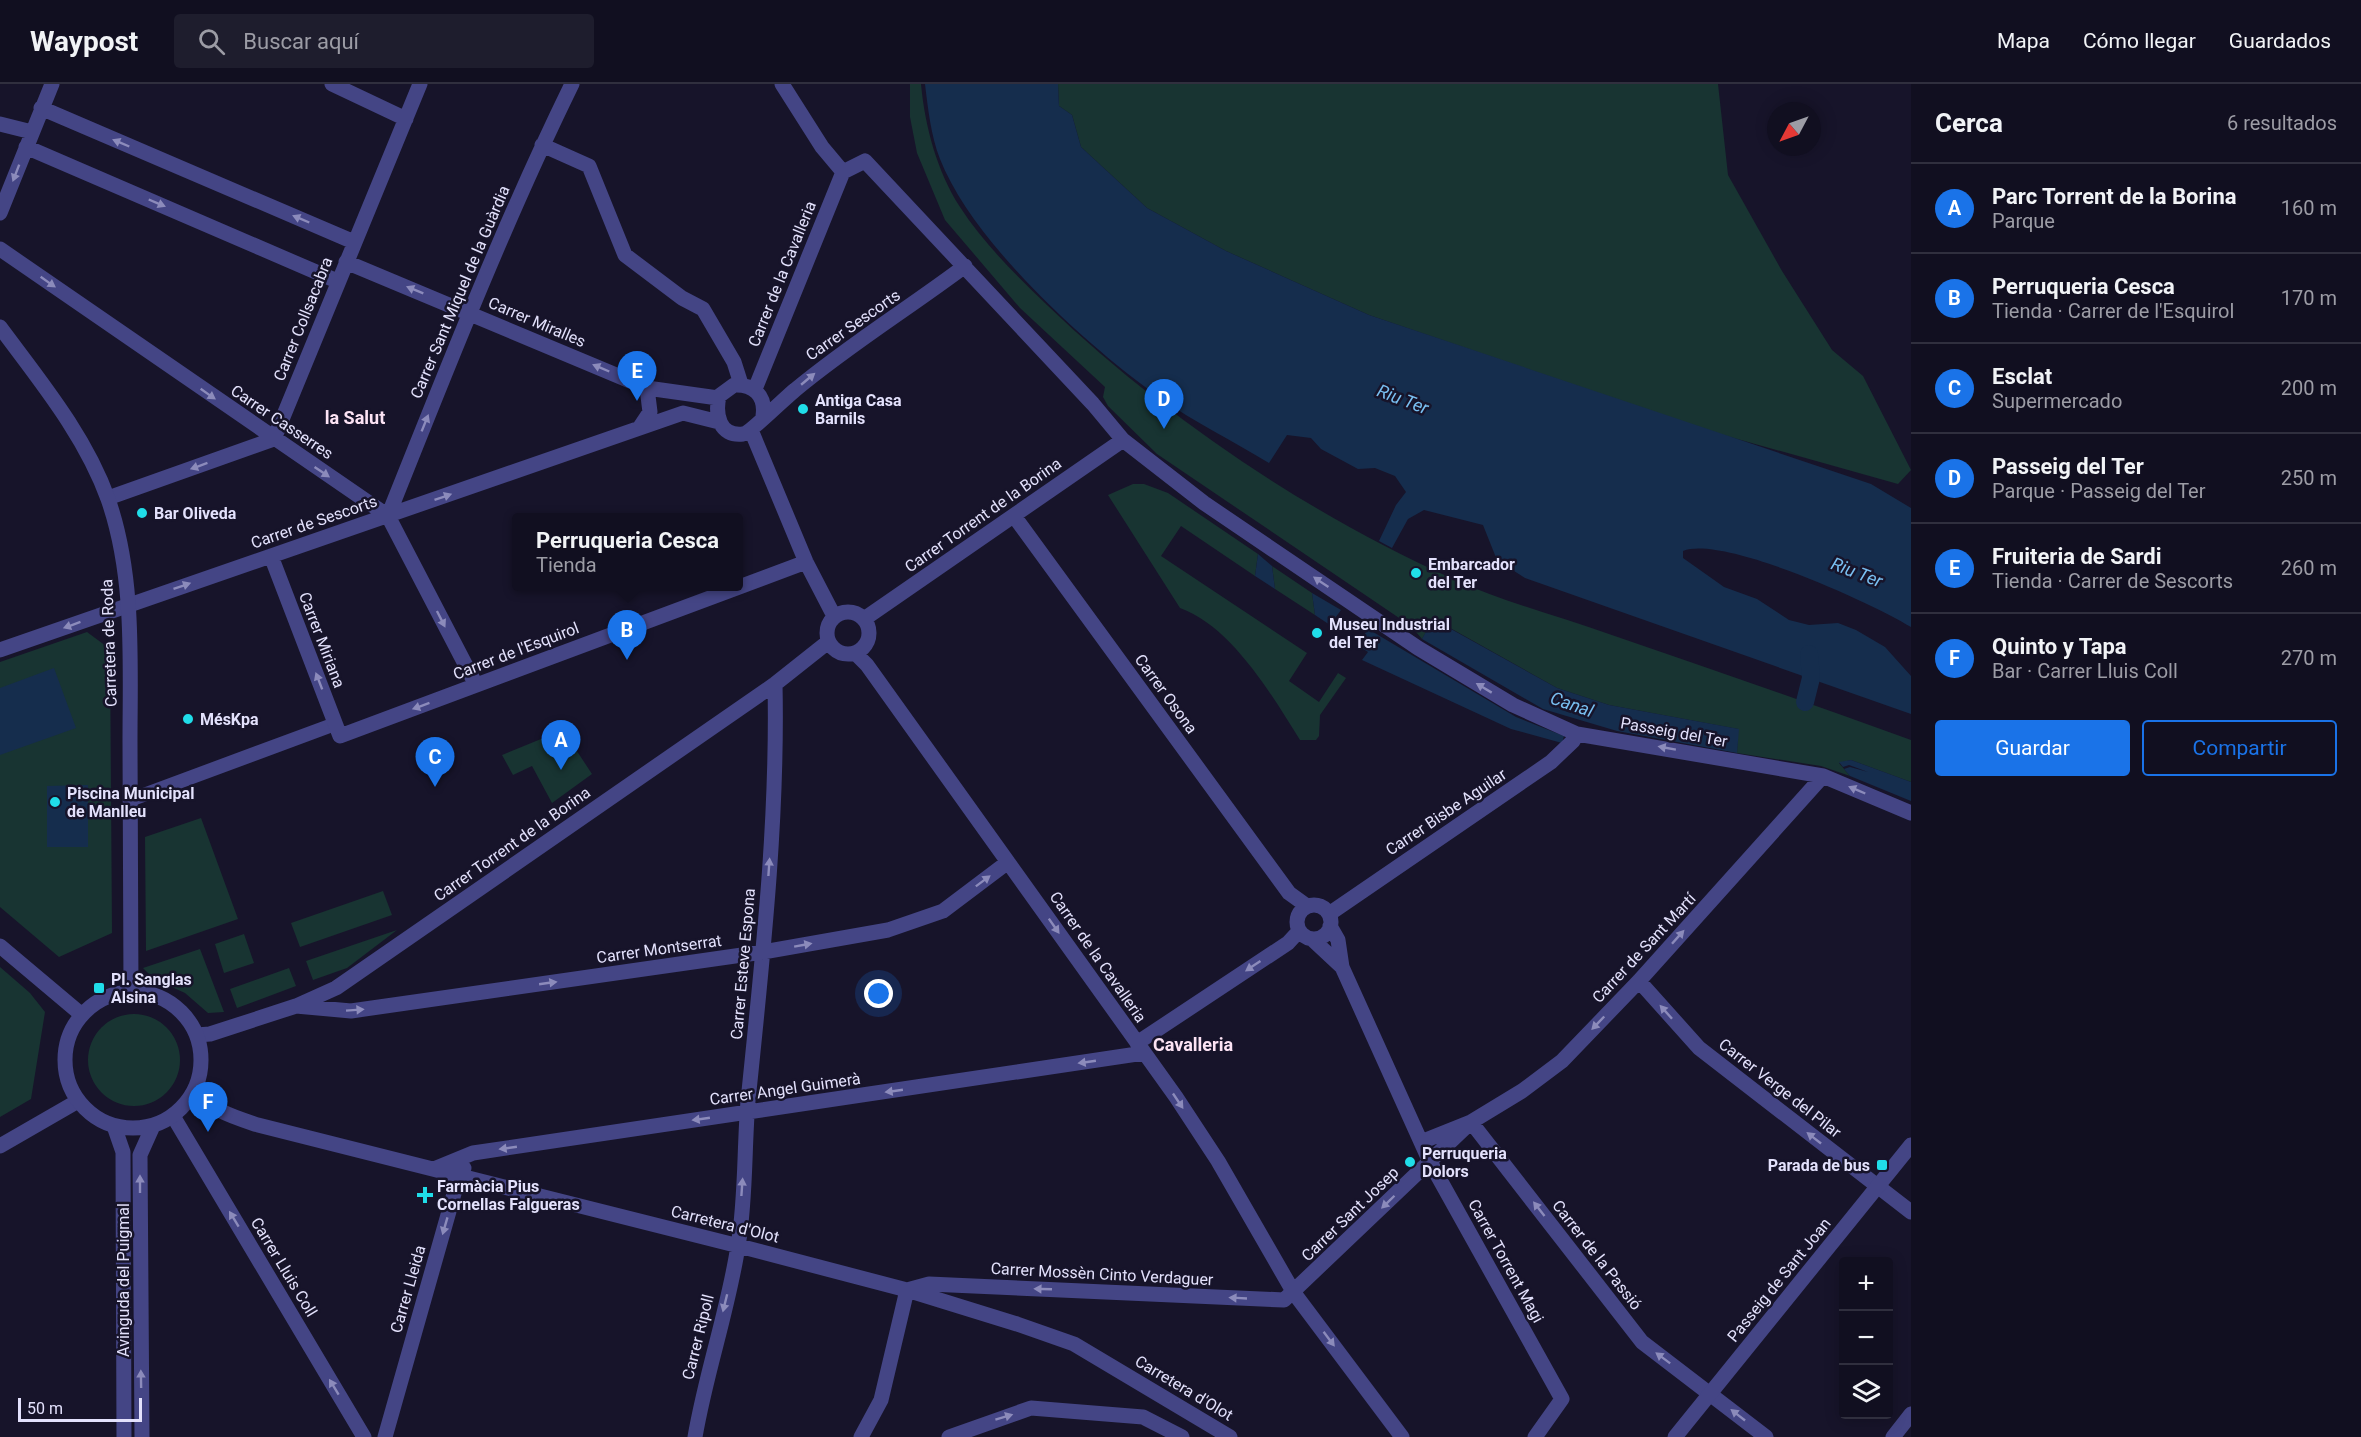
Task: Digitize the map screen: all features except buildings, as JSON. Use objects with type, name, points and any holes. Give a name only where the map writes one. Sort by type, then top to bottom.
[{"type":"street","points":[[0,213],[52,84]]},
{"type":"street","points":[[332,84],[406,119]]},
{"type":"street","name":"Carrer Collsacabra","points":[[274,439],[337,281],[420,84]]},
{"type":"street","name":"Carrer Sant Miquel de la Guàrdia","points":[[388,516],[469,313],[542,145],[572,84]]},
{"type":"street","points":[[782,84],[822,147],[843,172]]},
{"type":"street","points":[[41,108],[354,242]]},
{"type":"street","points":[[0,124],[32,132]]},
{"type":"street","points":[[542,145],[589,166],[626,255],[682,298],[703,309],[748,387],[763,402],[763,416],[751,430],[743,434],[732,432],[719,422],[716,414],[718,398],[727,388],[748,387]]},
{"type":"street","points":[[26,147],[337,281]]},
{"type":"street","name":"Passeig del Ter","points":[[843,172],[865,161],[1093,404],[1123,440],[1204,503],[1418,648],[1514,705],[1577,734],[1823,776],[1911,813]]},
{"type":"street","name":"Carrer de la Cavalleria","points":[[748,387],[843,172]]},
{"type":"street","name":"Carrer Casserres","points":[[0,249],[388,516],[476,686]]},
{"type":"street","name":"Carrer Miralles","points":[[346,262],[647,388],[718,398]]},
{"type":"street","name":"Carrer Sescorts","points":[[763,416],[822,368],[965,266]]},
{"type":"street","name":"Carretera de Roda","points":[[0,327],[60,408],[88,455],[108,498],[122,545],[127,606],[132,992]]},
{"type":"street","points":[[640,428],[650,412],[647,388]]},
{"type":"street","name":"Carrer de Sescorts","points":[[0,650],[683,412],[719,422]]},
{"type":"street","points":[[751,430],[806,562],[834,616]]},
{"type":"street","points":[[108,498],[274,439]]},
{"type":"street","name":"Carrer Torrent de la Borina","points":[[864,619],[1123,440]]},
{"type":"street","name":"Carrer Osona","points":[[1014,516],[1289,892],[1307,906]]},
{"type":"street","name":"Carrer Miriana","points":[[272,556],[337,730]]},
{"type":"street","name":"Carrer de l'Esquirol","points":[[743,586],[806,562]]},
{"type":"street","name":"Carrer de l'Esquirol","points":[[337,730],[476,686],[729,591]]},
{"type":"street","points":[[853,612],[864,619],[869,632],[861,650],[843,654],[828,642],[828,626],[834,616],[853,612]]},
{"type":"street","name":"Carrer Torrent de la Borina","points":[[197,1035],[210,1034],[296,1006],[336,988],[775,684],[828,642]]},
{"type":"street","name":"Carrer de la Cavalleria","points":[[855,653],[867,665],[1141,1048],[1218,1161],[1294,1293],[1402,1437]]},
{"type":"street","name":"Carrer Esteve Espona","points":[[739,1246],[747,1112],[764,952],[777,743],[775,684]]},
{"type":"street","points":[[130,800],[337,730]]},
{"type":"street","name":"Carrer Bisbe Aguilar","points":[[1329,920],[1551,762],[1577,734]]},
{"type":"street","name":"Carrer de Sant Martí","points":[[1430,1162],[1471,1122],[1562,1061],[1639,981],[1823,776]]},
{"type":"street","name":"Carrer Montserrat","points":[[296,1006],[351,1011],[764,952],[888,930],[943,911],[1008,862]]},
{"type":"street","name":"Carrer Osona","points":[[1289,892],[1289,902],[1298,925]]},
{"type":"street","points":[[1141,1048],[1288,943],[1307,906],[1319,906],[1329,920],[1324,936],[1312,939],[1304,937],[1298,925]]},
{"type":"street","name":"Carrer Torrent Magi","points":[[1329,920],[1338,940],[1342,968],[1430,1162],[1562,1399],[1535,1437]]},
{"type":"street","name":"Carrer Torrent Magi","points":[[1312,939],[1342,968]]},
{"type":"street","points":[[0,946],[82,1015]]},
{"type":"street","name":"Carrer Verge del Pilar","points":[[1639,981],[1699,1048],[1911,1212]]},
{"type":"street","points":[[132,992],[146,993],[167,1001],[185,1016],[197,1035],[201,1053],[201,1072],[186,1104],[173,1116],[153,1126],[132,1129],[114,1126],[97,1118],[78,1101],[67,1080],[65,1052],[71,1032],[82,1015],[107,997],[132,992]]},
{"type":"street","name":"Carrer Angel Guimerà","points":[[434,1170],[473,1153],[747,1112],[1141,1048]]},
{"type":"street","name":"Carretera d'Olot","points":[[195,1089],[204,1101],[239,1119],[907,1290],[1074,1344],[1230,1437]]},
{"type":"street","points":[[0,1146],[78,1101]]},
{"type":"street","name":"Carrer Lluis Coll","points":[[173,1116],[364,1437]]},
{"type":"street","name":"Carrer de Sant Martí","points":[[1421,1142],[1471,1122]]},
{"type":"street","name":"Carrer de la Passió","points":[[1471,1122],[1642,1342],[1766,1437]]},
{"type":"street","name":"Avinguda del Puigmal","points":[[114,1126],[123,1152],[124,1437]]},
{"type":"street","name":"Avinguda del Puigmal","points":[[142,1437],[140,1155],[153,1126]]},
{"type":"street","name":"Passeig de Sant Joan","points":[[1675,1437],[1911,1145]]},
{"type":"street","name":"Carrer Lleida","points":[[385,1437],[459,1176],[473,1153]]},
{"type":"street","name":"Carrer Sant Josep","points":[[1294,1293],[1430,1162]]},
{"type":"street","name":"Carrer Ripoll","points":[[696,1437],[702,1394],[739,1246]]},
{"type":"street","name":"Carrer Mossèn Cinto Verdaguer","points":[[907,1290],[930,1284],[1284,1300],[1294,1293]]},
{"type":"street","points":[[861,1437],[880,1401],[907,1290]]},
{"type":"street","points":[[949,1437],[1031,1408],[1143,1417],[1182,1437]]},
{"type":"street","points":[[1893,1437],[1911,1414]]},
{"type":"green space","points":[[910,84],[921,84],[933,148],[945,179],[969,221],[990,246],[1035,294],[1092,346],[1139,386],[1238,459],[1344,524],[1398,553],[1471,587],[1911,740],[1911,782],[1851,760],[1839,763],[1850,776],[1821,766],[1737,753],[1738,729],[1609,705],[1557,688],[1434,619],[1422,639],[1411,626],[1157,454],[1108,406],[1103,397],[1105,387],[1020,308],[945,220],[917,153],[910,117]]},
{"type":"green space","points":[[1058,84],[1718,84],[1728,175],[1782,271],[1832,350],[1863,376],[1911,470],[1898,484],[1716,433],[1369,315],[1226,251],[1147,208],[1081,147],[1072,115],[1059,106]]},
{"type":"green space","points":[[1133,484],[1144,484],[1168,493],[1258,554],[1255,576],[1181,526],[1161,556],[1307,653],[1289,681],[1319,702],[1338,673],[1346,678],[1320,715],[1319,736],[1316,740],[1300,740],[1263,683],[1233,646],[1199,617],[1180,608],[1108,495]]},
{"type":"green space","points":[[1272,566],[1312,593],[1315,615],[1275,589]]},
{"type":"green space","name":"Piscina Municipal de Manlleu","points":[[87,632],[110,649],[112,933],[59,957],[0,907],[0,662]]},
{"type":"green space","points":[[563,730],[592,774],[552,803],[532,766],[513,775],[502,755]]},
{"type":"green space","points":[[201,818],[238,919],[146,951],[145,837]]},
{"type":"green space","points":[[383,891],[392,915],[300,947],[291,923]]},
{"type":"green space","points":[[397,930],[347,968],[313,980],[306,961]]},
{"type":"green space","points":[[244,934],[254,963],[224,973],[215,944]]},
{"type":"green space","points":[[200,949],[224,1012],[208,1013],[185,993],[154,979],[143,968]]},
{"type":"green space","points":[[0,967],[30,993],[45,1012],[31,1099],[0,1117]]},
{"type":"green space","points":[[289,968],[296,986],[237,1008],[230,989]]},
{"type":"green space","points":[[125,1014],[143,1014],[160,1021],[173,1034],[180,1051],[180,1069],[173,1086],[160,1099],[143,1106],[125,1106],[108,1099],[95,1086],[88,1069],[88,1051],[95,1034],[108,1021]]},
{"type":"water","name":"Riu Ter","points":[[925,84],[1058,84],[1059,106],[1072,115],[1081,147],[1147,208],[1226,251],[1369,315],[1871,484],[1911,508],[1911,627],[1832,588],[1762,562],[1730,553],[1703,549],[1683,551],[1683,558],[1724,587],[1757,599],[1789,620],[1809,625],[1838,623],[1856,630],[1885,647],[1911,676],[1911,714],[1525,578],[1497,560],[1483,525],[1424,510],[1408,519],[1392,548],[1379,541],[1396,505],[1406,492],[1395,476],[1375,468],[1358,469],[1321,449],[1311,438],[1287,435],[1269,463],[1160,398],[1099,351],[1035,291],[978,224],[956,191],[937,150],[930,122]]},
{"type":"water","points":[[1258,554],[1272,566],[1275,589],[1255,576]]},
{"type":"water","points":[[1312,593],[1341,610],[1330,625],[1315,615]]},
{"type":"water","name":"Canal","points":[[1433,619],[1557,688],[1609,705],[1739,729],[1737,753],[1617,731],[1543,709],[1422,639]]},
{"type":"water","points":[[1368,629],[1516,717],[1564,736],[1562,743],[1511,729],[1362,660],[1368,652],[1357,645]]},
{"type":"water","name":"Piscina Municipal de Manlleu","points":[[54,668],[76,728],[0,755],[0,688]]},
{"type":"water","points":[[1851,760],[1911,782],[1911,801],[1850,776],[1844,769],[1850,767],[1868,772],[1849,765],[1843,767],[1839,762]]},
{"type":"water","points":[[88,785],[88,847],[47,847],[47,786]]},
{"type":"waterway","points":[[1805,702],[1811,678],[1809,654]]},
{"type":"place","name":"Fruiteria de Sardi","points":[[637,401]]},
{"type":"place","name":"Antiga Casa Barnils","points":[[803,409]]},
{"type":"place","name":"Passeig del Ter","points":[[1164,429]]},
{"type":"place","name":"Bar Oliveda","points":[[142,513]]},
{"type":"place","name":"Embarcador del Ter","points":[[1416,573]]},
{"type":"place","name":"Museu Industrial del Ter","points":[[1317,633]]},
{"type":"place","name":"Perruqueria Cesca","points":[[627,660]]},
{"type":"place","name":"MésKpa","points":[[188,719]]},
{"type":"place","name":"Parc Torrent de la Borina","points":[[561,770]]},
{"type":"place","name":"Esclat","points":[[435,787]]},
{"type":"place","name":"Piscina Municipal de Manlleu","points":[[55,802]]},
{"type":"place","name":"Pl. Sanglas Alsina","points":[[99,988]]},
{"type":"place","name":"Quinto y Tapa","points":[[208,1132]]},
{"type":"place","name":"Perruqueria Dolors","points":[[1410,1162]]},
{"type":"place","name":"Parada de bus","points":[[1882,1165]]},
{"type":"place","name":"Farmàcia Pius Cornellas Falgueras","points":[[425,1195]]},
{"type":"district","name":"la Salut","points":[[355,417]]},
{"type":"district","name":"Cavalleria","points":[[1193,1044]]}]
